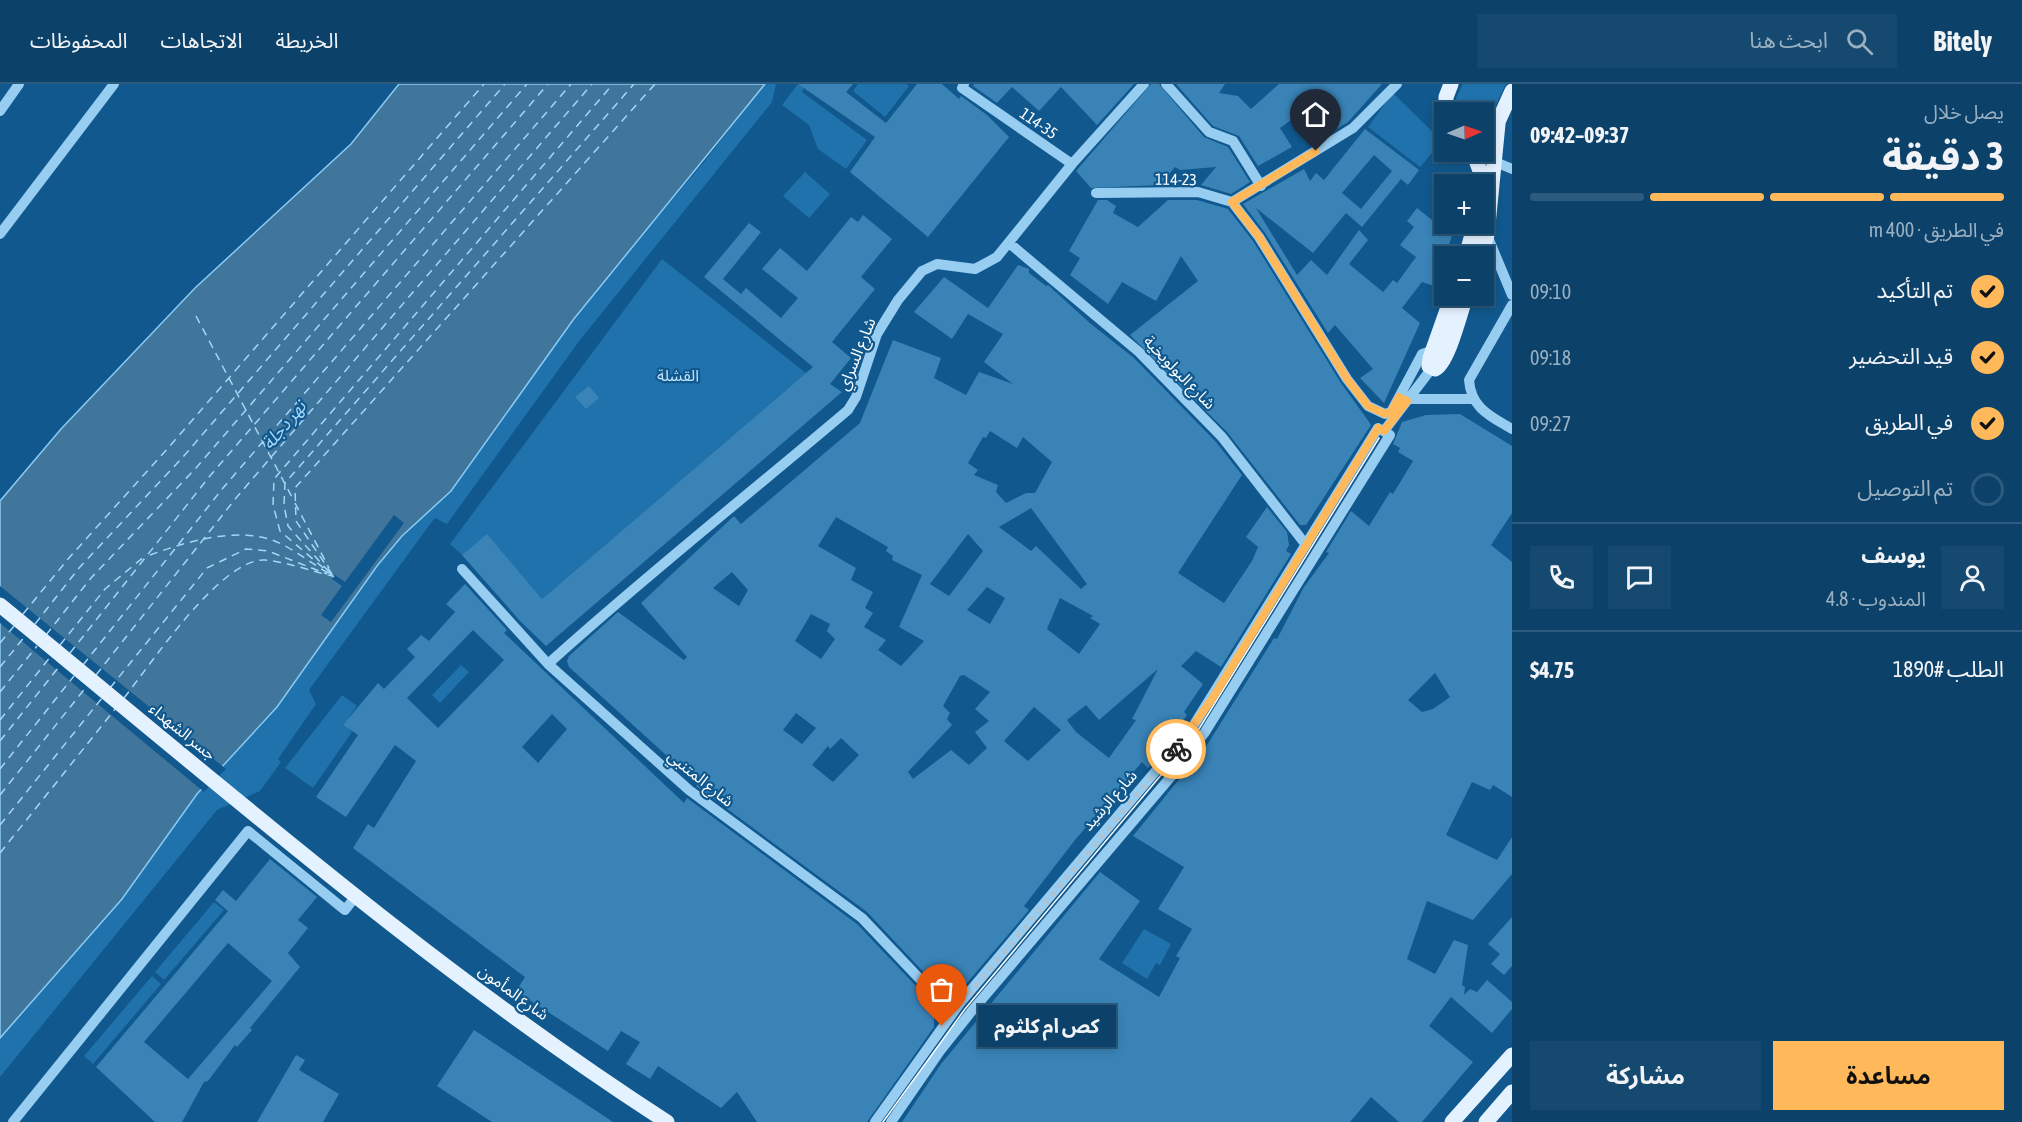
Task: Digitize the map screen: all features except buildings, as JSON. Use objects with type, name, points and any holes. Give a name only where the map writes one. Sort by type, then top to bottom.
[{"type":"main road","points":[[1446,86],[1446,102]]},
{"type":"main road","points":[[1494,131],[1512,91]]},
{"type":"main road","points":[[1494,154],[1498,124]]},
{"type":"main road","points":[[1483,246],[1487,235],[1493,162]]},
{"type":"main road","points":[[1432,368],[1429,362],[1431,351],[1448,306]]},
{"type":"main road","name":"شارع الرشيد","points":[[1432,368],[1438,369],[1443,361],[1462,306]]},
{"type":"main road","name":"جسر الشهداء","points":[[0,605],[344,886]]},
{"type":"main road","name":"شارع المأمون","points":[[344,886],[494,1000],[667,1122]]},
{"type":"main road","points":[[1452,1122],[1512,1055]]},
{"type":"main road","points":[[1486,1122],[1512,1092]]},
{"type":"street","points":[[0,111],[19,84]]},
{"type":"street","points":[[0,234],[114,84]]},
{"type":"street","name":"114-35","points":[[964,84],[962,88],[1072,164]]},
{"type":"street","name":"شارع السراي","points":[[548,664],[611,607],[848,410],[856,397],[876,334],[898,300],[922,271],[937,264],[975,269],[997,257],[1072,164],[1144,84]]},
{"type":"street","points":[[1166,84],[1209,132],[1233,141],[1261,186]]},
{"type":"street","points":[[1397,84],[1353,128],[1232,202],[1259,237],[1347,379],[1368,406],[1385,414],[1391,412],[1403,399],[1422,354],[1431,351]]},
{"type":"street","points":[[1494,161],[1512,169]]},
{"type":"street","name":"114-23","points":[[1096,193],[1198,192],[1232,202]]},
{"type":"street","points":[[1487,235],[1512,299],[1469,380],[1473,399],[1481,410],[1512,429]]},
{"type":"street","name":"شارع البولويخية","points":[[1009,243],[1139,352],[1222,437],[1306,546]]},
{"type":"street","name":"شارع الرشيد","points":[[1384,431],[1403,399],[1432,368]]},
{"type":"street","points":[[1403,399],[1473,399]]},
{"type":"street","name":"شارع الرشيد","points":[[875,1122],[952,1014],[1169,759],[1212,699],[1378,428],[1390,435],[1205,732],[1180,766],[971,1012],[891,1122]]},
{"type":"street","name":"شارع المتنبي","points":[[462,569],[548,664],[689,790],[862,918],[952,1014]]},
{"type":"street","points":[[13,1122],[248,831],[345,910],[356,896]]},
{"type":"green space","points":[[765,84],[776,84],[772,102],[580,340],[447,524],[435,518],[309,690],[316,704],[278,759],[281,762],[260,791],[217,810],[0,1077],[0,1038],[122,899],[197,794],[299,677],[377,566],[402,536],[451,491],[546,355],[596,290],[704,162]]},
{"type":"green space","points":[[798,84],[806,84],[802,92],[867,140],[846,169],[818,149],[809,125],[782,105]]},
{"type":"green space","points":[[858,84],[906,84],[909,86],[885,117],[853,91]]},
{"type":"green space","points":[[1463,84],[1506,84],[1494,108],[1494,102],[1456,102]]},
{"type":"green space","points":[[1393,93],[1434,133],[1434,150],[1420,167],[1368,127]]},
{"type":"green space","points":[[805,172],[830,194],[809,218],[783,196]]},
{"type":"green space","name":"القشلة","points":[[662,259],[806,373],[542,599],[487,535],[462,555],[450,544]]},
{"type":"green space","points":[[461,665],[469,672],[440,703],[432,695]]},
{"type":"green space","points":[[342,695],[357,706],[344,725],[352,732],[313,788],[285,768]]},
{"type":"green space","points":[[214,902],[224,910],[164,980],[155,972]]},
{"type":"green space","points":[[1144,929],[1171,944],[1160,965],[1156,963],[1147,979],[1122,963]]},
{"type":"green space","points":[[152,976],[161,984],[93,1064],[84,1056]]},
{"type":"water","name":"نهر دجلة","points":[[399,84],[765,84],[573,320],[451,491],[402,536],[377,566],[277,707],[197,794],[122,899],[0,1038],[0,501],[61,429],[195,288],[351,144]]},
{"type":"pier","points":[[394,515],[404,523],[331,622],[321,615],[342,586],[332,579],[335,575],[345,582]]},
{"type":"pier","points":[[0,586],[226,769],[204,792],[0,623]]},
{"type":"ferry route","points":[[23,614],[68,559],[169,447],[484,84]]},
{"type":"ferry route","points":[[35,624],[79,568],[183,457],[505,84]]},
{"type":"ferry route","points":[[46,635],[91,578],[196,468],[527,84]]},
{"type":"ferry route","points":[[70,653],[209,477],[548,84]]},
{"type":"ferry route","points":[[83,665],[223,488],[571,84]]},
{"type":"ferry route","points":[[96,675],[236,498],[592,84]]},
{"type":"ferry route","points":[[334,577],[280,531],[273,505],[274,479],[613,84]]},
{"type":"ferry route","points":[[329,572],[288,526],[284,505],[285,483],[634,84]]},
{"type":"ferry route","points":[[332,574],[296,521],[295,488],[655,84]]},
{"type":"ferry route","points":[[196,316],[293,499]]},
{"type":"ferry route","points":[[295,503],[329,568]]},
{"type":"ferry route","points":[[150,555],[210,538],[257,536],[286,547],[328,573]]},
{"type":"ferry route","points":[[110,688],[207,568],[246,549],[268,551],[327,574]]},
{"type":"ferry route","points":[[60,645],[105,589],[145,556]]},
{"type":"ferry route","points":[[124,698],[169,639],[208,594],[228,576],[247,564],[265,560],[273,561],[332,576]]},
{"type":"ferry route","points":[[0,643],[15,625]]},
{"type":"ferry route","points":[[0,667],[26,635]]},
{"type":"ferry route","points":[[0,692],[37,646]]},
{"type":"ferry route","points":[[0,720],[51,656]]},
{"type":"ferry route","points":[[0,741],[62,663]]},
{"type":"ferry route","points":[[0,769],[74,676]]},
{"type":"ferry route","points":[[0,795],[87,686]]},
{"type":"ferry route","points":[[0,825],[102,698]]},
{"type":"ferry route","points":[[0,853],[116,708]]},
{"type":"tram line","points":[[883,1122],[965,1009],[1197,732],[1379,438]]},
{"type":"way so far","points":[[942,1026],[1176,749]]},
{"type":"place","name":"كص ام كلثوم","points":[[942,1026]]},
{"type":"route","points":[[1176,749],[1212,699],[1378,428],[1384,431],[1407,401],[1399,397],[1391,412],[1385,414],[1368,406],[1347,379],[1259,237],[1232,202],[1316,151]]}]
